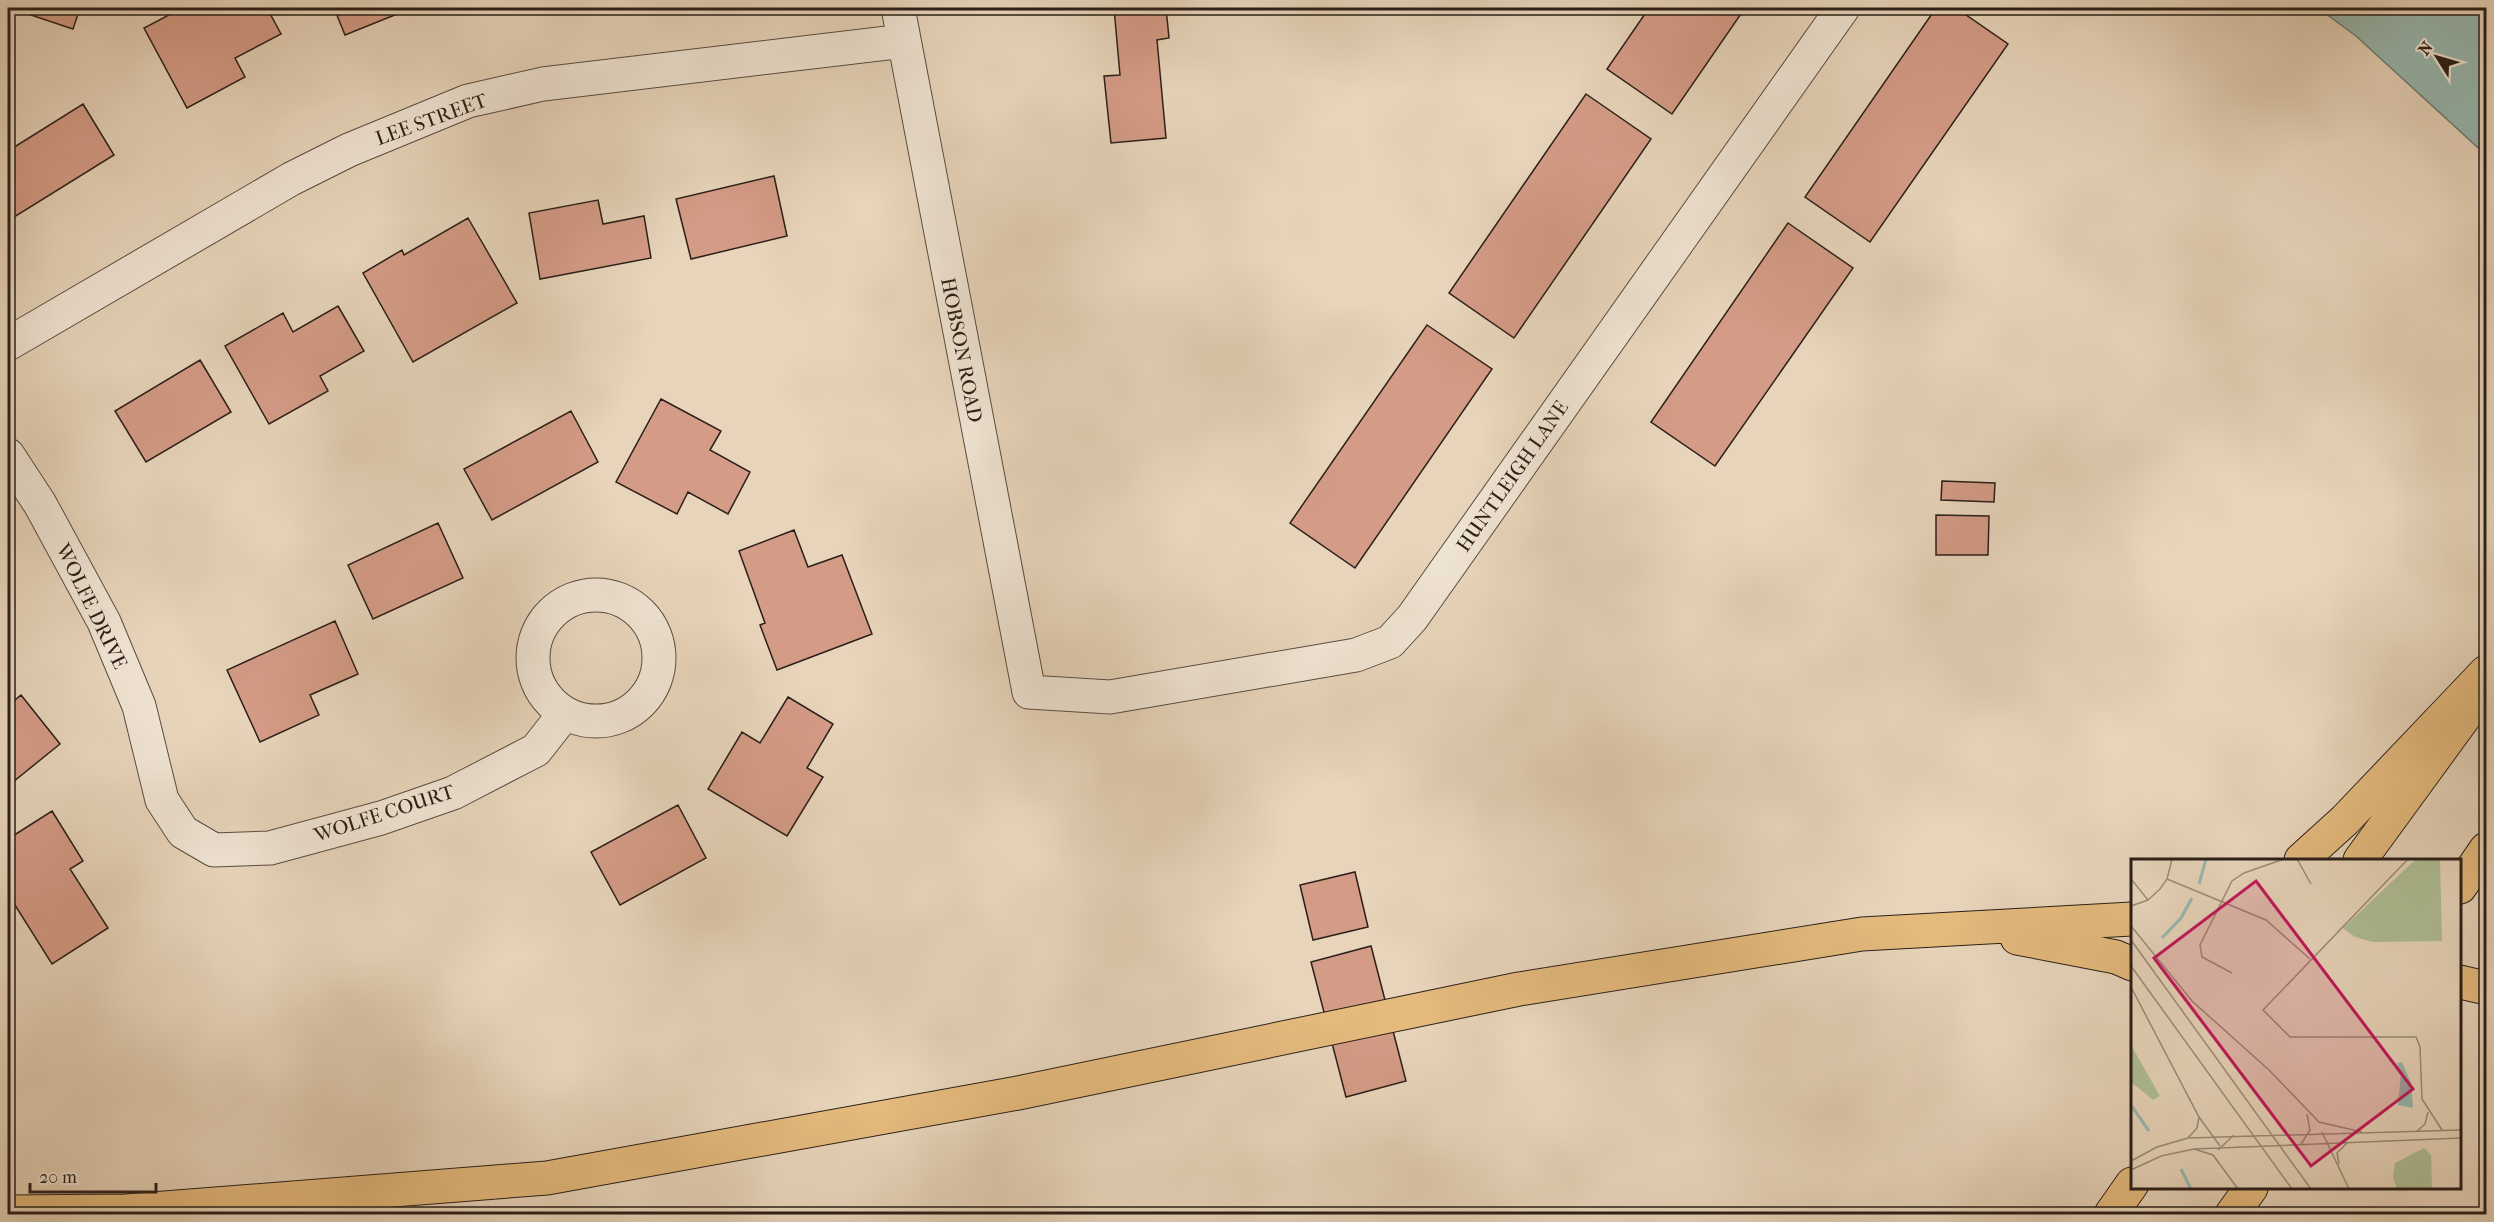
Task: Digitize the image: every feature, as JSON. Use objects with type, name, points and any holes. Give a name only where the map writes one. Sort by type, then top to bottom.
[{"type":"main road","points":[[2303,859],[2345,820],[2487,672]]},
{"type":"main road","points":[[2361,859],[2487,686]]},
{"type":"main road","points":[[2461,886],[2487,849]]},
{"type":"main road","points":[[8,1212],[126,1211],[547,1178],[1018,1093],[1519,989],[1862,934],[2131,919]]},
{"type":"main road","points":[[1965,928],[2116,957],[2131,963]]},
{"type":"main road","points":[[2461,982],[2487,988]]},
{"type":"main road","points":[[2111,1215],[2131,1187]]},
{"type":"main road","points":[[2232,1215],[2250,1189]]},
{"type":"street","name":"HOBSON ROAD","points":[[898,8],[1029,692]]},
{"type":"street","name":"HUNTLEIGH LANE","points":[[1029,692],[1110,697],[1356,655],[1390,642],[1412,618],[1843,8]]},
{"type":"street","name":"LEE STREET","points":[[8,344],[291,179],[349,150],[468,101],[543,84],[904,41]]},
{"type":"street","name":"WOLFE DRIVE","points":[[8,455],[40,504],[105,622],[139,706],[162,800],[183,832]]},
{"type":"street","name":"WOLFE COURT","points":[[183,832],[214,850],[270,848],[381,818],[453,792],[536,750],[565,713]]},
{"type":"water","points":[[2318,8],[2482,8],[2486,11],[2486,155],[2356,36]]},
{"type":"building","points":[[10,8],[80,8],[73,29]]},
{"type":"building","points":[[182,8],[210,8],[211,10],[215,8],[267,8],[281,34],[235,58],[245,77],[187,108],[144,28]]},
{"type":"building","points":[[334,8],[412,8],[345,35]]},
{"type":"building","points":[[1114,8],[1166,8],[1169,38],[1157,40],[1166,138],[1111,143],[1104,76],[1120,75]]},
{"type":"building","points":[[1649,8],[1745,8],[1672,114],[1607,69]]},
{"type":"building","points":[[1936,8],[1956,8],[2008,44],[1870,242],[1805,197]]},
{"type":"building","points":[[2021,8],[2035,8],[2031,14]]},
{"type":"building","points":[[1586,94],[1651,139],[1514,338],[1449,293]]},
{"type":"building","points":[[83,104],[114,155],[11,219],[8,214],[8,151]]},
{"type":"building","points":[[774,176],[787,236],[691,259],[676,199]]},
{"type":"building","points":[[598,200],[603,224],[644,216],[651,258],[540,279],[529,213]]},
{"type":"building","points":[[468,218],[517,303],[413,362],[363,273],[402,250],[404,255]]},
{"type":"building","points":[[1788,223],[1853,268],[1715,466],[1651,422]]},
{"type":"building","points":[[338,306],[364,351],[320,376],[328,391],[269,424],[225,346],[283,313],[293,332]]},
{"type":"building","points":[[1427,325],[1492,369],[1355,568],[1290,523]]},
{"type":"building","points":[[200,360],[231,412],[146,462],[115,411]]},
{"type":"building","points":[[661,399],[721,431],[710,450],[750,472],[728,514],[688,492],[677,514],[616,482]]},
{"type":"building","points":[[571,411],[598,462],[492,520],[464,469]]},
{"type":"building","points":[[1942,481],[1995,483],[1994,502],[1941,500]]},
{"type":"building","points":[[1936,515],[1989,516],[1988,555],[1936,555]]},
{"type":"building","points":[[438,523],[463,578],[373,619],[348,565]]},
{"type":"building","points":[[794,530],[808,567],[842,555],[872,634],[777,670],[760,625],[765,623],[739,551]]},
{"type":"building","points":[[335,621],[358,674],[310,695],[319,715],[260,742],[227,670]]},
{"type":"building","points":[[21,695],[60,744],[8,786],[8,700],[10,704]]},
{"type":"building","points":[[788,697],[833,724],[807,768],[823,777],[787,836],[708,789],[742,732],[760,743]]},
{"type":"building","points":[[678,805],[706,858],[620,905],[591,852]]},
{"type":"building","points":[[52,811],[83,861],[70,869],[108,928],[52,964],[8,894],[8,839]]},
{"type":"building","points":[[1355,872],[1368,927],[1313,940],[1300,885]]},
{"type":"building","points":[[1371,946],[1406,1081],[1346,1097],[1311,962]]}]
